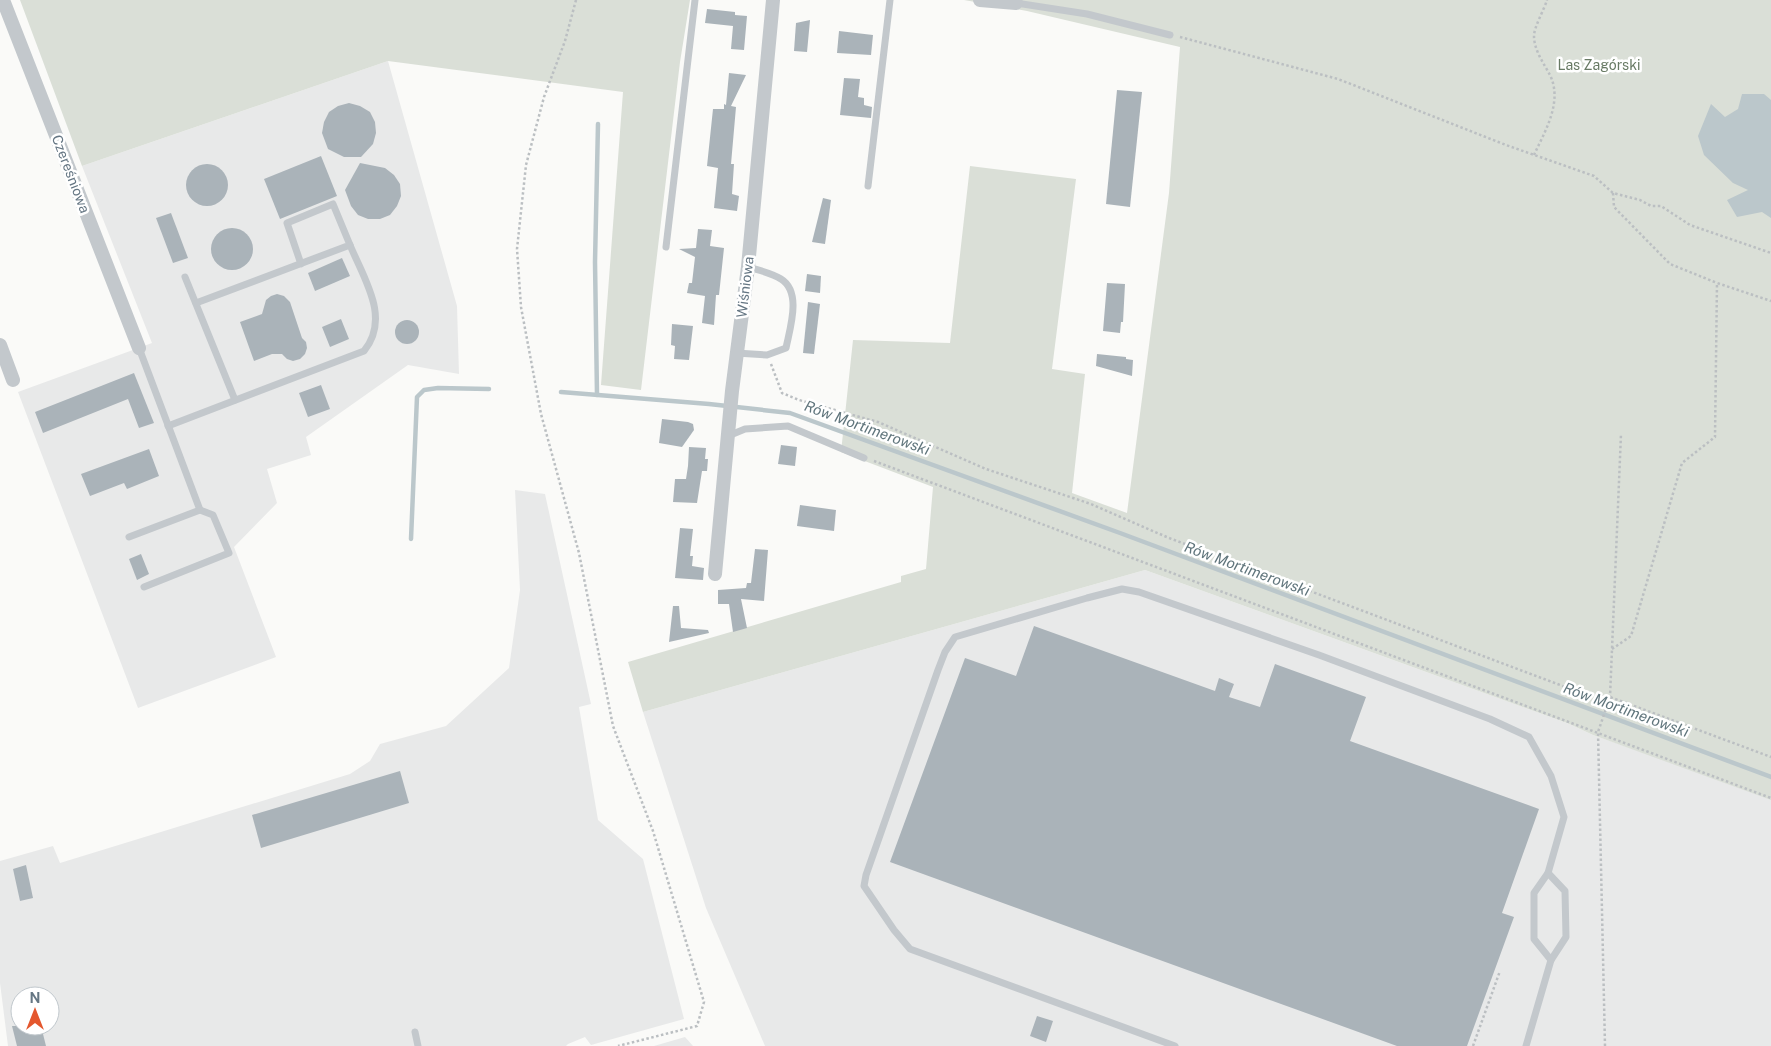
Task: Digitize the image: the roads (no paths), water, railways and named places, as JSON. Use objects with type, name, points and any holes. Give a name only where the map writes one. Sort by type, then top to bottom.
[{"type":"street","name":"Czereśniowa","points":[[3,0],[139,348]]},
{"type":"street","name":"Wiśniowa","points":[[715,574],[736,353],[748,267],[773,0]]},
{"type":"street","points":[[980,0],[1016,3]]},
{"type":"street","points":[[0,346],[13,380]]},
{"type":"lane","points":[[666,247],[695,0]]},
{"type":"lane","points":[[868,186],[890,0]]},
{"type":"lane","points":[[1016,3],[1087,14],[1170,35]]},
{"type":"lane","points":[[168,426],[364,351],[371,342],[377,320],[376,308],[333,204],[287,224],[301,264]]},
{"type":"lane","points":[[196,303],[350,245]]},
{"type":"lane","points":[[736,353],[767,355],[786,348],[792,316],[792,292],[781,279],[748,267]]},
{"type":"lane","points":[[186,276],[235,400]]},
{"type":"lane","points":[[139,348],[200,510]]},
{"type":"lane","points":[[728,436],[745,429],[788,426],[864,458]]},
{"type":"lane","points":[[129,537],[200,510],[213,515],[229,553],[144,587]]},
{"type":"lane","points":[[1175,1046],[910,949],[894,930],[864,886],[866,875],[938,670],[945,652],[955,637],[1122,589],[1139,592],[1319,655],[1490,719],[1529,737],[1550,776],[1564,817],[1548,873],[1534,893],[1534,938],[1551,960]]},
{"type":"lane","points":[[1526,1046],[1551,960],[1566,936],[1565,891],[1548,873]]},
{"type":"lane","points":[[415,1032],[418,1046]]},
{"type":"waterway","name":"Rów Mortimerowski","points":[[597,395],[595,262],[598,124]]},
{"type":"waterway","points":[[411,539],[417,397],[424,390],[438,388],[489,389]]},
{"type":"waterway","name":"Rów Mortimerowski","points":[[561,392],[709,404],[790,413],[1120,533],[1771,777]]},
{"type":"park label","name":"Las Zagórski","points":[[1599,65]]}]
